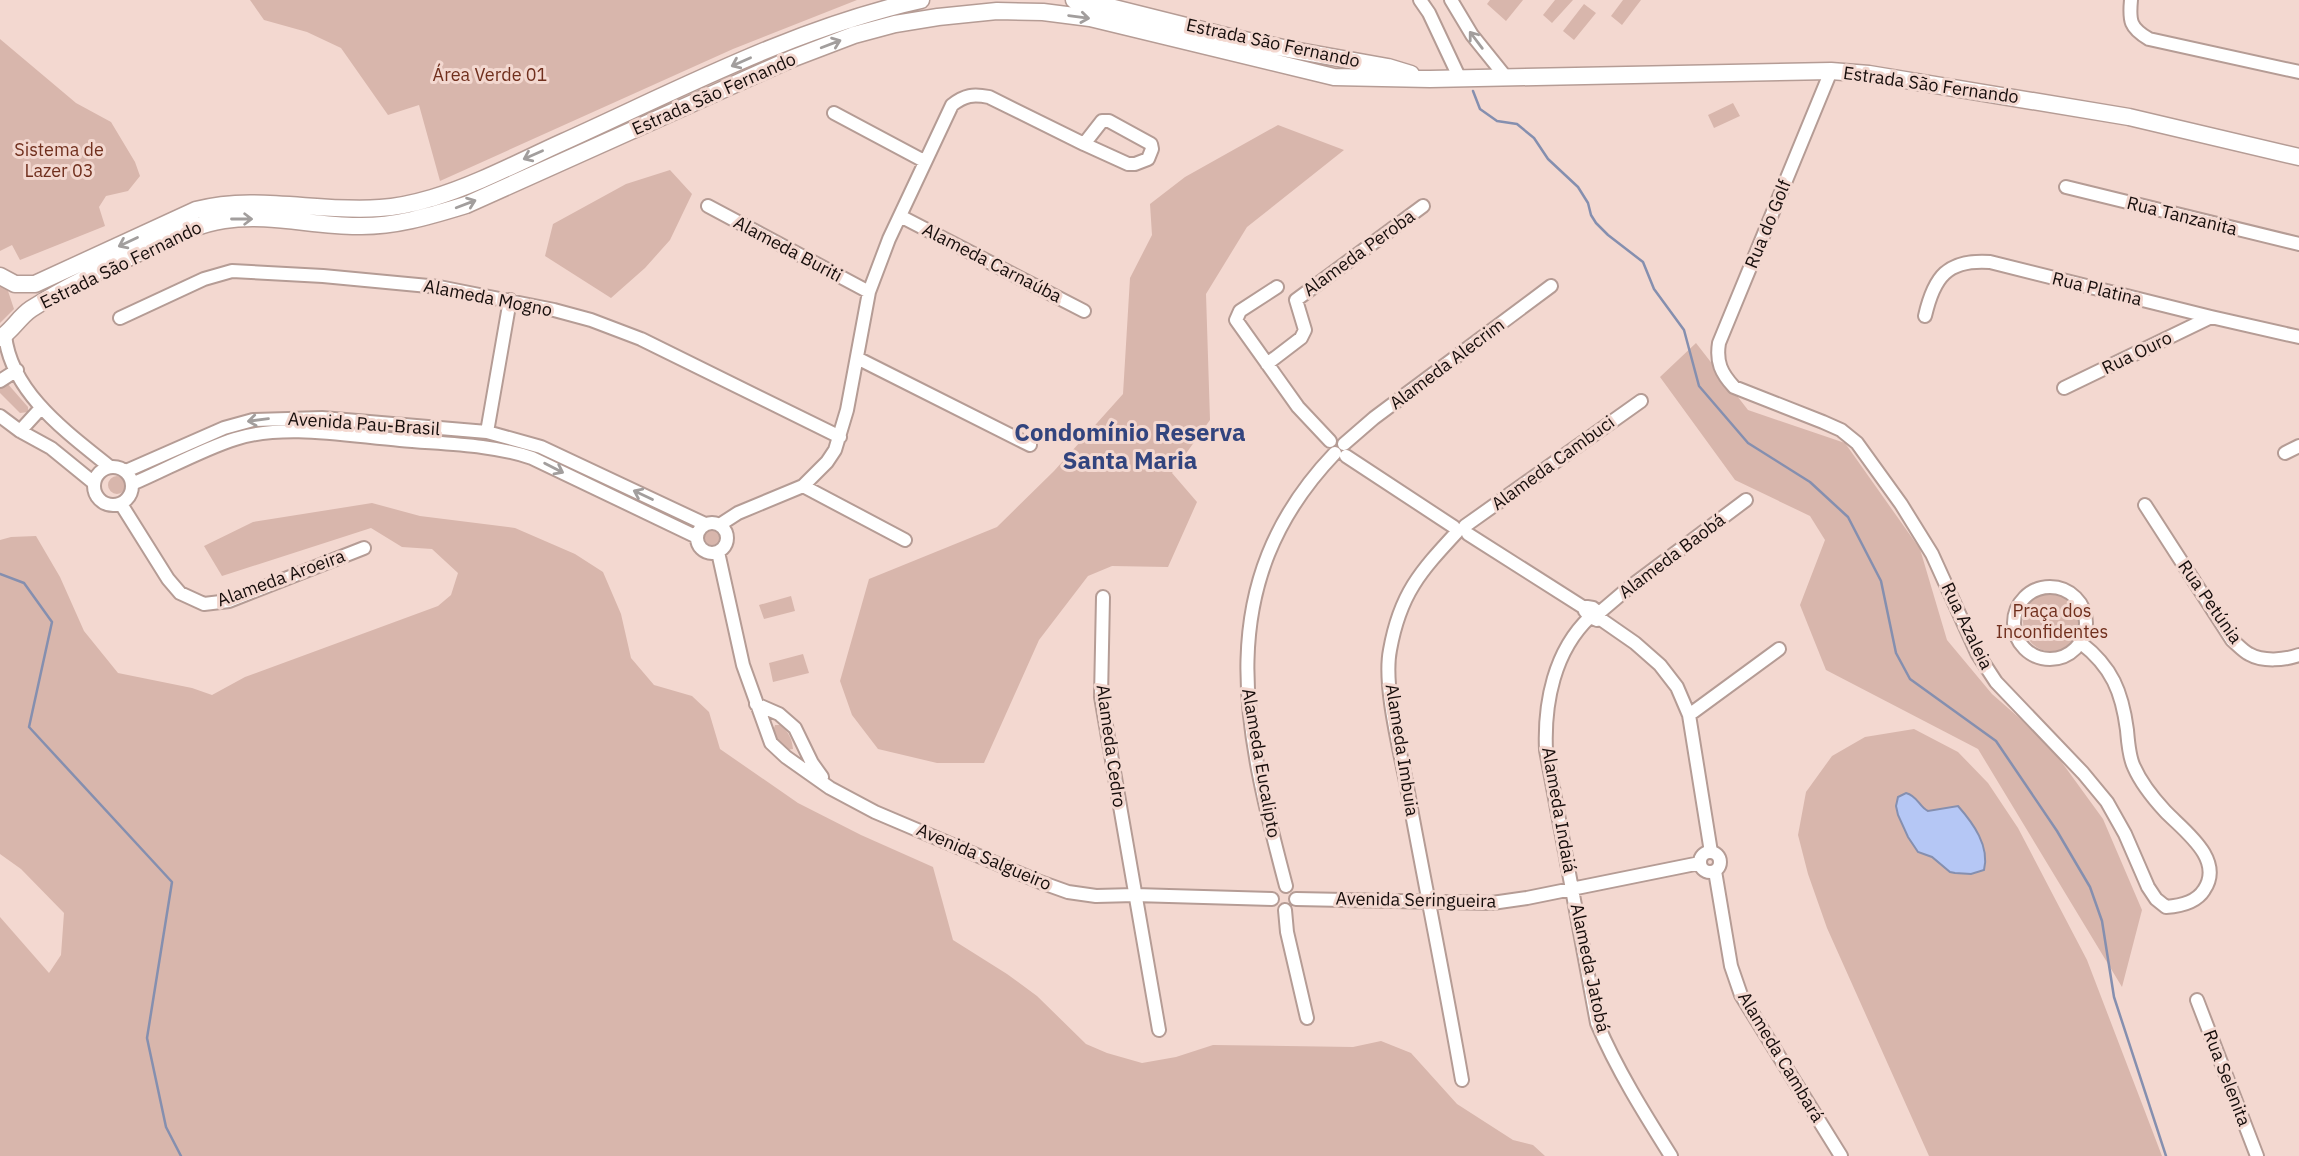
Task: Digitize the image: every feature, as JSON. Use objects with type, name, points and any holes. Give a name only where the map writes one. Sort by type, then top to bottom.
[{"type":"main road","name":"Estrada São Fernando","points":[[7,280],[35,284],[185,215],[219,204],[279,203],[379,208],[435,197],[786,41],[873,11],[921,0]]},
{"type":"main road","name":"Estrada São Fernando","points":[[1073,0],[1293,51],[1388,67],[1430,79]]},
{"type":"main road","name":"Estrada São Fernando","points":[[3,336],[24,314],[104,269],[206,223],[228,219],[270,219],[357,226],[395,224],[430,216],[466,205],[791,59],[854,35],[895,24],[984,12],[1044,12],[1090,18],[1334,77],[1460,79],[1832,71],[1869,74],[2129,117],[2299,157]]},
{"type":"main road","points":[[7,280],[21,294],[24,314]]},
{"type":"street","points":[[1420,0],[1430,6],[1460,79]]},
{"type":"street","points":[[1451,0],[1472,35],[1505,76]]},
{"type":"street","points":[[2131,0],[2131,23],[2137,32],[2149,39],[2299,72]]},
{"type":"street","name":"Rua do Golf","points":[[1725,377],[1718,363],[1719,342],[1832,71]]},
{"type":"street","points":[[756,704],[743,665],[718,552],[725,546],[728,537],[720,524],[738,513],[803,486],[835,450],[857,358],[869,292],[889,239],[952,105],[962,97],[975,94],[989,97],[1084,144],[1129,164],[1148,159],[1153,149],[1146,140],[1109,121],[1102,121],[1097,125],[1084,144]]},
{"type":"street","points":[[834,113],[924,161]]},
{"type":"street","name":"Rua Tanzanita","points":[[2066,187],[2299,244]]},
{"type":"street","name":"Alameda Buriti","points":[[708,206],[869,292]]},
{"type":"street","name":"Alameda Peroba","points":[[1267,364],[1301,338],[1305,330],[1296,300],[1423,206]]},
{"type":"street","name":"Alameda Carnaúba","points":[[900,216],[1084,311]]},
{"type":"street","name":"Rua Platina","points":[[1925,316],[1936,282],[1958,264],[1973,261],[1990,262],[2299,337]]},
{"type":"street","name":"Alameda Mogno","points":[[120,318],[204,279],[232,271],[439,287],[510,300],[591,320],[641,339],[840,437]]},
{"type":"street","name":"Alameda Alecrim","points":[[1339,449],[1374,418],[1551,286]]},
{"type":"street","points":[[1277,287],[1240,311],[1236,320],[1298,407],[1339,449],[1594,614],[1635,643],[1660,665],[1678,687],[1689,715],[1711,852]]},
{"type":"street","points":[[487,432],[510,300]]},
{"type":"street","name":"Rua Ouro","points":[[2064,388],[2211,317]]},
{"type":"street","points":[[3,336],[25,387],[41,408],[110,467]]},
{"type":"street","points":[[857,358],[1030,445]]},
{"type":"street","points":[[0,381],[17,370]]},
{"type":"street","name":"Rua Azaleia","points":[[1725,377],[1734,387],[1841,430],[1857,443],[1894,492],[1932,554],[1977,653],[1996,682],[2083,773],[2106,802],[2125,834],[2156,900],[2166,906],[2188,903],[2206,889],[2209,867],[2204,853],[2164,810],[2132,765],[2124,709],[2113,681],[2104,663],[2081,643]]},
{"type":"street","name":"Alameda Cambuci","points":[[1461,530],[1641,401]]},
{"type":"street","points":[[20,431],[41,408]]},
{"type":"street","points":[[0,416],[51,448],[94,483]]},
{"type":"street","name":"Avenida Pau-Brasil","points":[[126,471],[223,428],[253,420],[322,418],[487,432],[541,447],[705,524],[720,524]]},
{"type":"street","points":[[51,448],[65,430]]},
{"type":"street","name":"Avenida Pau-Brasil","points":[[132,484],[236,439],[264,433],[299,432],[456,445],[513,452],[549,464],[603,493],[697,537],[704,550],[718,552]]},
{"type":"street","name":"Avenida Pau-Brasil","points":[[456,445],[487,432]]},
{"type":"street","name":"Avenida Pau-Brasil","points":[[487,432],[513,452]]},
{"type":"street","points":[[2285,453],[2299,446]]},
{"type":"street","name":"Alameda Eucalipto","points":[[1286,886],[1269,821],[1249,713],[1247,680],[1251,615],[1263,566],[1279,532],[1313,476],[1339,449]]},
{"type":"street","points":[[110,467],[126,471],[132,484],[130,495],[121,504],[103,503],[95,494],[94,483],[100,472],[110,467]]},
{"type":"street","points":[[803,486],[905,540]]},
{"type":"street","name":"Alameda Baobá","points":[[1594,614],[1746,500]]},
{"type":"street","name":"Alameda Aroeira","points":[[121,504],[168,579],[180,593],[204,604],[229,601],[364,548]]},
{"type":"street","name":"Rua Petúnia","points":[[2145,505],[2232,640],[2250,655],[2269,659],[2299,655]]},
{"type":"street","points":[[697,537],[705,524]]},
{"type":"street","name":"Alameda Imbuia","points":[[1461,530],[1420,573],[1406,594],[1389,653],[1391,695],[1462,1080]]},
{"type":"street","points":[[2043,587],[2056,587],[2067,591],[2083,608],[2087,620],[2081,643],[2073,652],[2051,660],[2039,658],[2029,652],[2020,644],[2015,633],[2014,621],[2023,599],[2043,587]]},
{"type":"street","name":"Alameda Cedro","points":[[1103,597],[1101,697],[1158,1030]]},
{"type":"street","name":"Alameda Indaiá","points":[[1573,889],[1546,750],[1545,720],[1552,685],[1565,652],[1576,633],[1594,614]]},
{"type":"street","points":[[1689,715],[1779,649]]},
{"type":"street","name":"Avenida Salgueiro","points":[[756,704],[779,714],[795,729],[812,763],[830,788]]},
{"type":"street","name":"Avenida Salgueiro","points":[[756,704],[771,743],[830,788],[875,813],[1040,882],[1069,892],[1096,896],[1272,899]]},
{"type":"street","points":[[765,724],[771,717],[779,714]]},
{"type":"street","points":[[791,759],[803,746]]},
{"type":"street","points":[[1711,852],[1717,854],[1720,860],[1715,872],[1705,871],[1700,863],[1704,853],[1711,852]]},
{"type":"street","name":"Avenida Seringueira","points":[[1296,899],[1492,903],[1700,863]]},
{"type":"street","name":"Alameda Cambará","points":[[1715,872],[1731,966],[1741,995],[1841,1156]]},
{"type":"street","points":[[1286,886],[1293,890],[1296,899],[1292,908],[1284,910],[1277,908],[1272,899],[1275,890],[1286,886]]},
{"type":"street","name":"Alameda Jatobá","points":[[1573,889],[1597,1023],[1633,1096],[1671,1156]]},
{"type":"street","points":[[1284,910],[1307,1018]]},
{"type":"street","name":"Rua Selenita","points":[[2197,1000],[2257,1156]]},
{"type":"green space","name":"Área Verde 01","points":[[250,0],[857,0],[733,49],[440,181],[419,105],[388,115],[341,48],[307,32],[264,20]]},
{"type":"green space","points":[[1490,0],[1523,0],[1506,21],[1487,4]]},
{"type":"green space","points":[[1555,0],[1573,0],[1552,23],[1543,15]]},
{"type":"green space","points":[[1623,0],[1641,0],[1622,25],[1611,16]]},
{"type":"green space","points":[[1584,4],[1596,13],[1574,40],[1563,31]]},
{"type":"green space","name":"Sistema de Lazer 03","points":[[0,39],[76,103],[111,122],[135,162],[140,176],[128,191],[106,196],[99,207],[105,226],[20,260],[12,245],[0,251]]},
{"type":"green space","points":[[1733,103],[1740,116],[1714,128],[1708,115]]},
{"type":"green space","points":[[1278,125],[1344,150],[1247,227],[1206,294],[1210,420],[1172,473],[1197,502],[1168,567],[1112,566],[1088,576],[1039,640],[984,763],[937,763],[878,749],[852,715],[840,681],[869,579],[997,527],[1054,471],[1123,394],[1130,278],[1152,235],[1150,204],[1185,177]]},
{"type":"green space","points":[[670,170],[692,194],[670,240],[645,268],[611,298],[545,256],[553,224],[626,184]]},
{"type":"green space","points":[[0,283],[8,291],[14,309],[0,323]]},
{"type":"green space","points":[[1696,343],[1748,410],[1845,443],[1920,549],[1947,640],[1992,694],[2047,742],[2103,819],[2142,910],[2122,987],[1978,749],[1826,670],[1800,605],[1825,540],[1810,516],[1735,480],[1660,377]]},
{"type":"green space","points":[[7,383],[28,407],[28,412],[20,413],[0,393],[0,387]]},
{"type":"green space","points":[[516,444],[548,456],[675,521],[515,448]]},
{"type":"green space","points":[[113,476],[121,476],[126,485],[124,492],[113,494],[108,489],[108,481]]},
{"type":"green space","points":[[372,503],[420,516],[515,528],[575,554],[603,572],[621,614],[631,658],[654,685],[692,696],[709,712],[720,749],[798,803],[933,867],[953,940],[1037,996],[1086,1044],[1142,1063],[1176,1057],[1213,1045],[1353,1047],[1381,1041],[1411,1053],[1457,1104],[1513,1140],[1533,1145],[1545,1156],[0,1156],[0,917],[49,973],[61,955],[64,913],[21,869],[0,854],[0,540],[36,536],[60,577],[84,631],[118,673],[192,688],[212,695],[245,677],[438,606],[451,595],[458,573],[432,549],[402,547],[371,528],[222,576],[204,546],[253,522]]},
{"type":"green space","points":[[708,529],[716,529],[721,538],[719,545],[708,547],[703,542],[703,534]]},
{"type":"green space","name":"Praça dos Inconfidentes","points":[[2047,592],[2059,592],[2078,605],[2083,622],[2081,634],[2070,647],[2059,652],[2047,652],[2028,639],[2023,628],[2023,616],[2036,597]]},
{"type":"green space","points":[[791,596],[795,611],[764,619],[759,605]]},
{"type":"green space","points":[[803,654],[809,673],[773,682],[769,663]]},
{"type":"green space","points":[[775,725],[780,725],[788,733],[793,749],[787,750],[780,744],[773,731]]},
{"type":"green space","points":[[1914,729],[1958,752],[1988,783],[2018,828],[2087,960],[2162,1156],[1929,1156],[1827,928],[1798,835],[1806,792],[1832,756],[1865,737]]},
{"type":"water","points":[[1906,793],[1928,811],[1958,806],[1974,827],[1982,844],[1985,852],[1984,870],[1971,874],[1950,872],[1932,857],[1918,852],[1908,837],[1896,806],[1898,797]]},
{"type":"waterway","points":[[1473,91],[1480,109],[1497,121],[1517,124],[1534,138],[1548,159],[1578,187],[1596,223],[1643,262],[1654,289],[1684,330],[1699,386],[1748,443],[1810,482],[1848,517],[1881,581],[1896,653],[1910,679],[1996,741],[2057,831],[2090,887],[2102,921],[2114,997],[2166,1156]]},
{"type":"waterway","points":[[0,574],[24,583],[52,622],[29,727],[172,882],[147,1038],[166,1127],[181,1156]]},
{"type":"district","name":"Condomínio Reserva Santa Maria","points":[[1130,447]]}]
